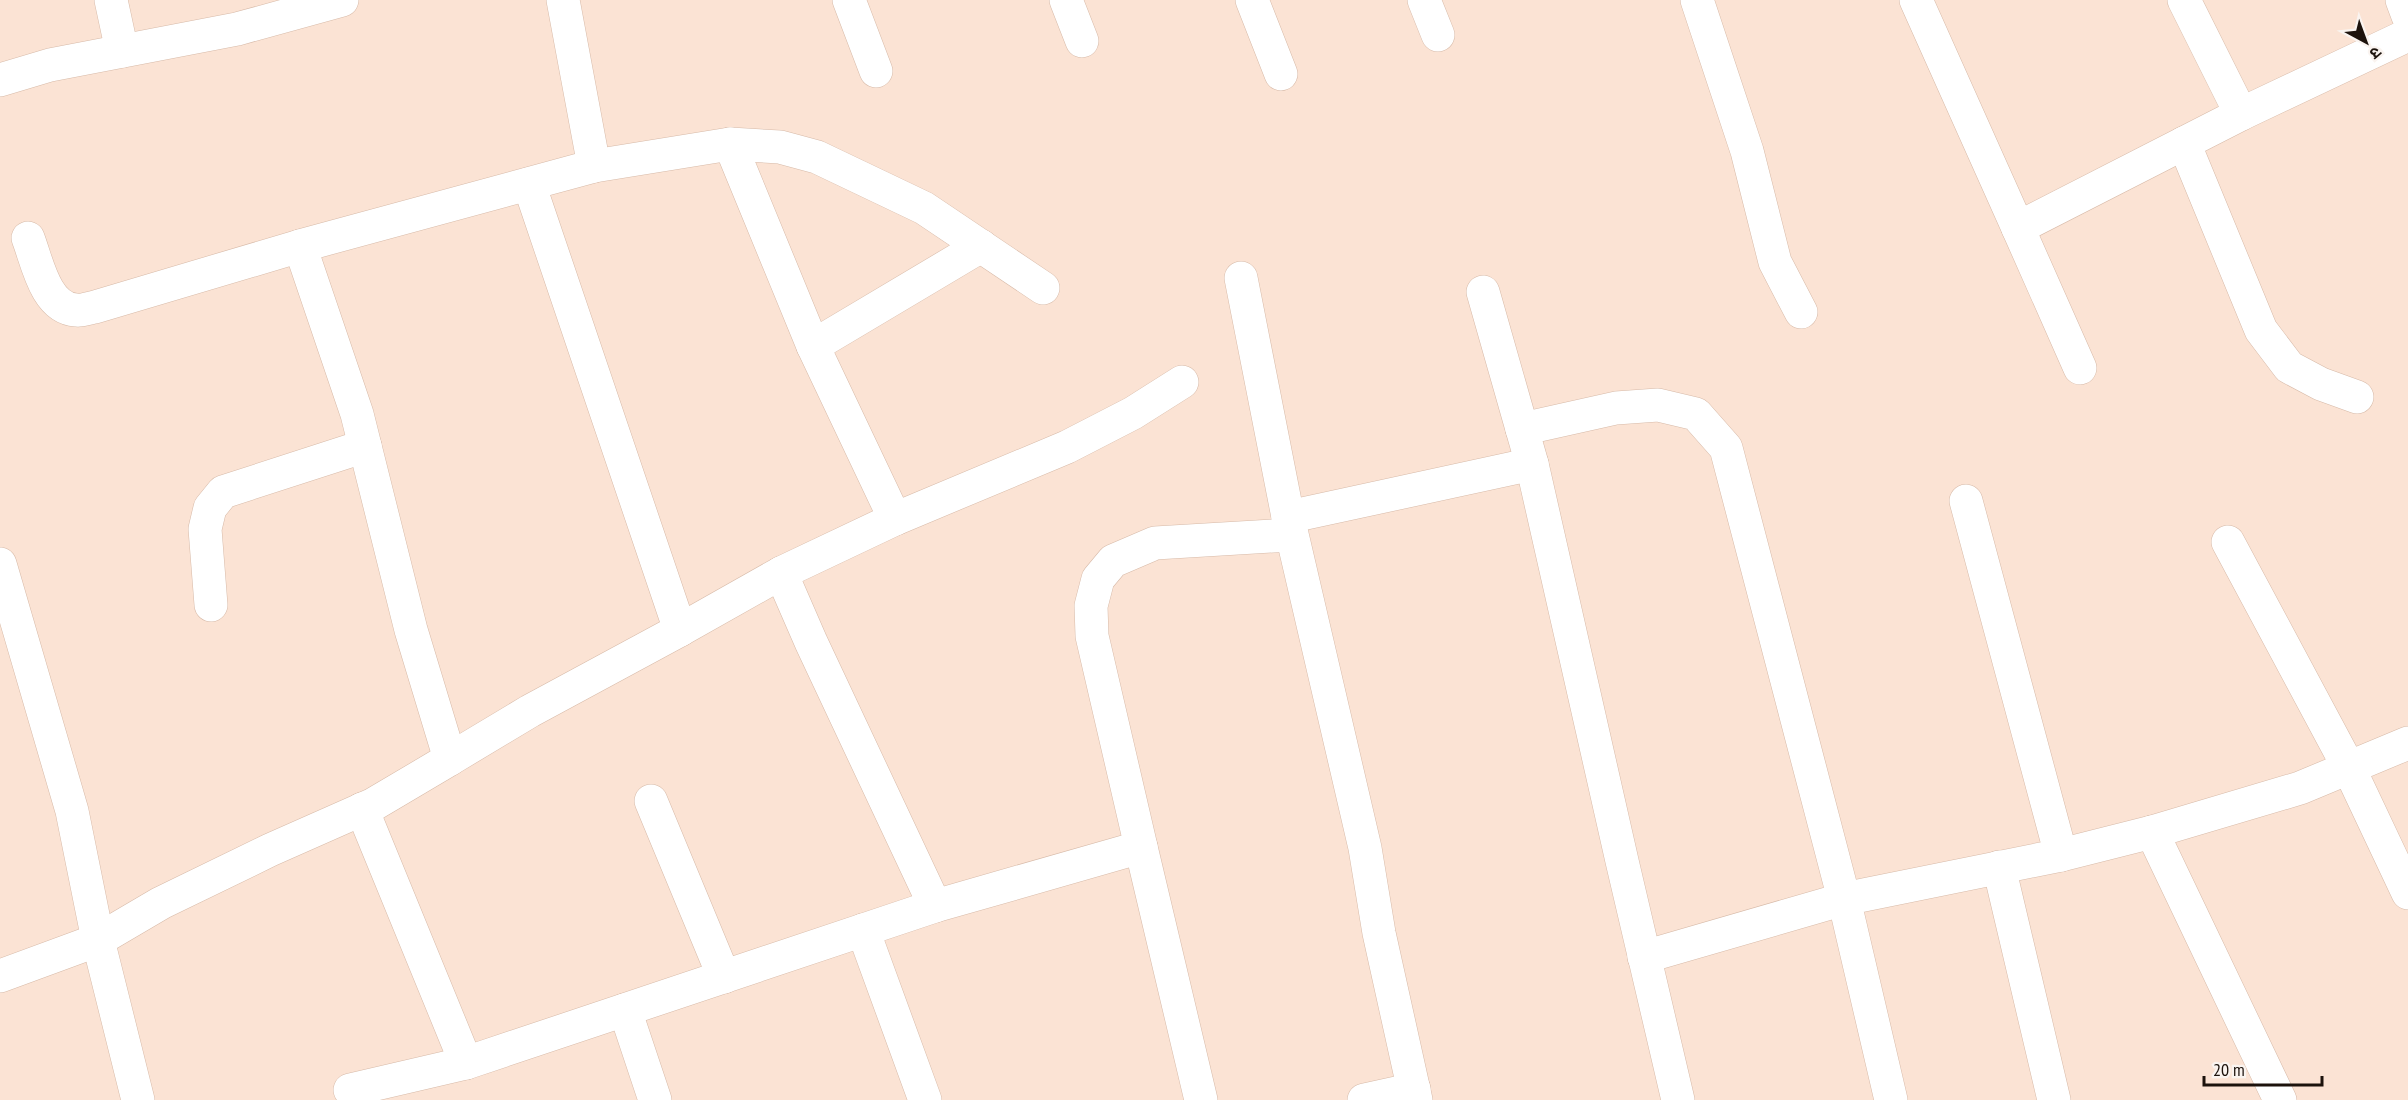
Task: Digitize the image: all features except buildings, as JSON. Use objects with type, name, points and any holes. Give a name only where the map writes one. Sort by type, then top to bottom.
[{"type":"street","points":[[111,0],[122,51]]},
{"type":"street","points":[[0,80],[50,65],[237,29],[342,0]]},
{"type":"street","points":[[563,0],[594,166]]},
{"type":"street","points":[[849,0],[876,71]]},
{"type":"street","points":[[1066,0],[1082,41]]},
{"type":"street","points":[[1252,0],[1281,74]]},
{"type":"street","points":[[1424,0],[1438,35]]},
{"type":"street","points":[[1697,0],[1747,151],[1774,262],[1801,312]]},
{"type":"street","points":[[1916,0],[2080,368]]},
{"type":"street","points":[[2184,0],[2241,114]]},
{"type":"street","points":[[2402,0],[2408,16]]},
{"type":"street","points":[[2018,228],[2241,114],[2408,35]]},
{"type":"street","points":[[2184,143],[2261,330],[2289,367],[2321,384],[2357,397]]},
{"type":"street","points":[[730,144],[813,346],[895,519]]},
{"type":"street","points":[[28,238],[49,293],[64,307],[77,310],[95,307],[300,246],[594,166],[730,144],[780,147],[817,157],[924,208],[1043,288]]},
{"type":"street","points":[[529,184],[680,630]]},
{"type":"street","points":[[300,246],[357,414],[411,630],[450,759]]},
{"type":"street","points":[[813,346],[981,246]]},
{"type":"street","points":[[1241,278],[1289,526],[1365,848],[1379,933],[1415,1095],[1364,1100]]},
{"type":"street","points":[[1483,292],[1532,464],[1678,1100]]},
{"type":"street","points":[[0,976],[98,940],[171,898],[362,809],[530,711],[781,573],[895,519],[1067,447],[1133,413],[1182,382]]},
{"type":"street","points":[[1522,429],[1616,408],[1658,405],[1696,414],[1726,448],[1844,899],[1891,1100]]},
{"type":"street","points":[[211,605],[205,529],[210,508],[223,492],[365,446]]},
{"type":"street","points":[[1201,1100],[1092,636],[1091,606],[1098,579],[1113,561],[1155,543],[1289,526],[1532,464]]},
{"type":"street","points":[[1966,501],[2061,855]]},
{"type":"street","points":[[2228,542],[2349,768],[2408,893]]},
{"type":"street","points":[[0,564],[72,811],[98,940],[138,1100]]},
{"type":"street","points":[[781,573],[935,906]]},
{"type":"street","points":[[1644,957],[1844,899],[2061,855],[2152,832],[2300,788],[2408,743]]},
{"type":"street","points":[[651,801],[724,977]]},
{"type":"street","points":[[362,809],[466,1062]]},
{"type":"street","points":[[2152,832],[2280,1100]]},
{"type":"street","points":[[350,1090],[466,1062],[935,906],[1141,847]]},
{"type":"street","points":[[1999,867],[2054,1100]]},
{"type":"street","points":[[863,930],[925,1100]]},
{"type":"street","points":[[625,1010],[655,1100]]}]
